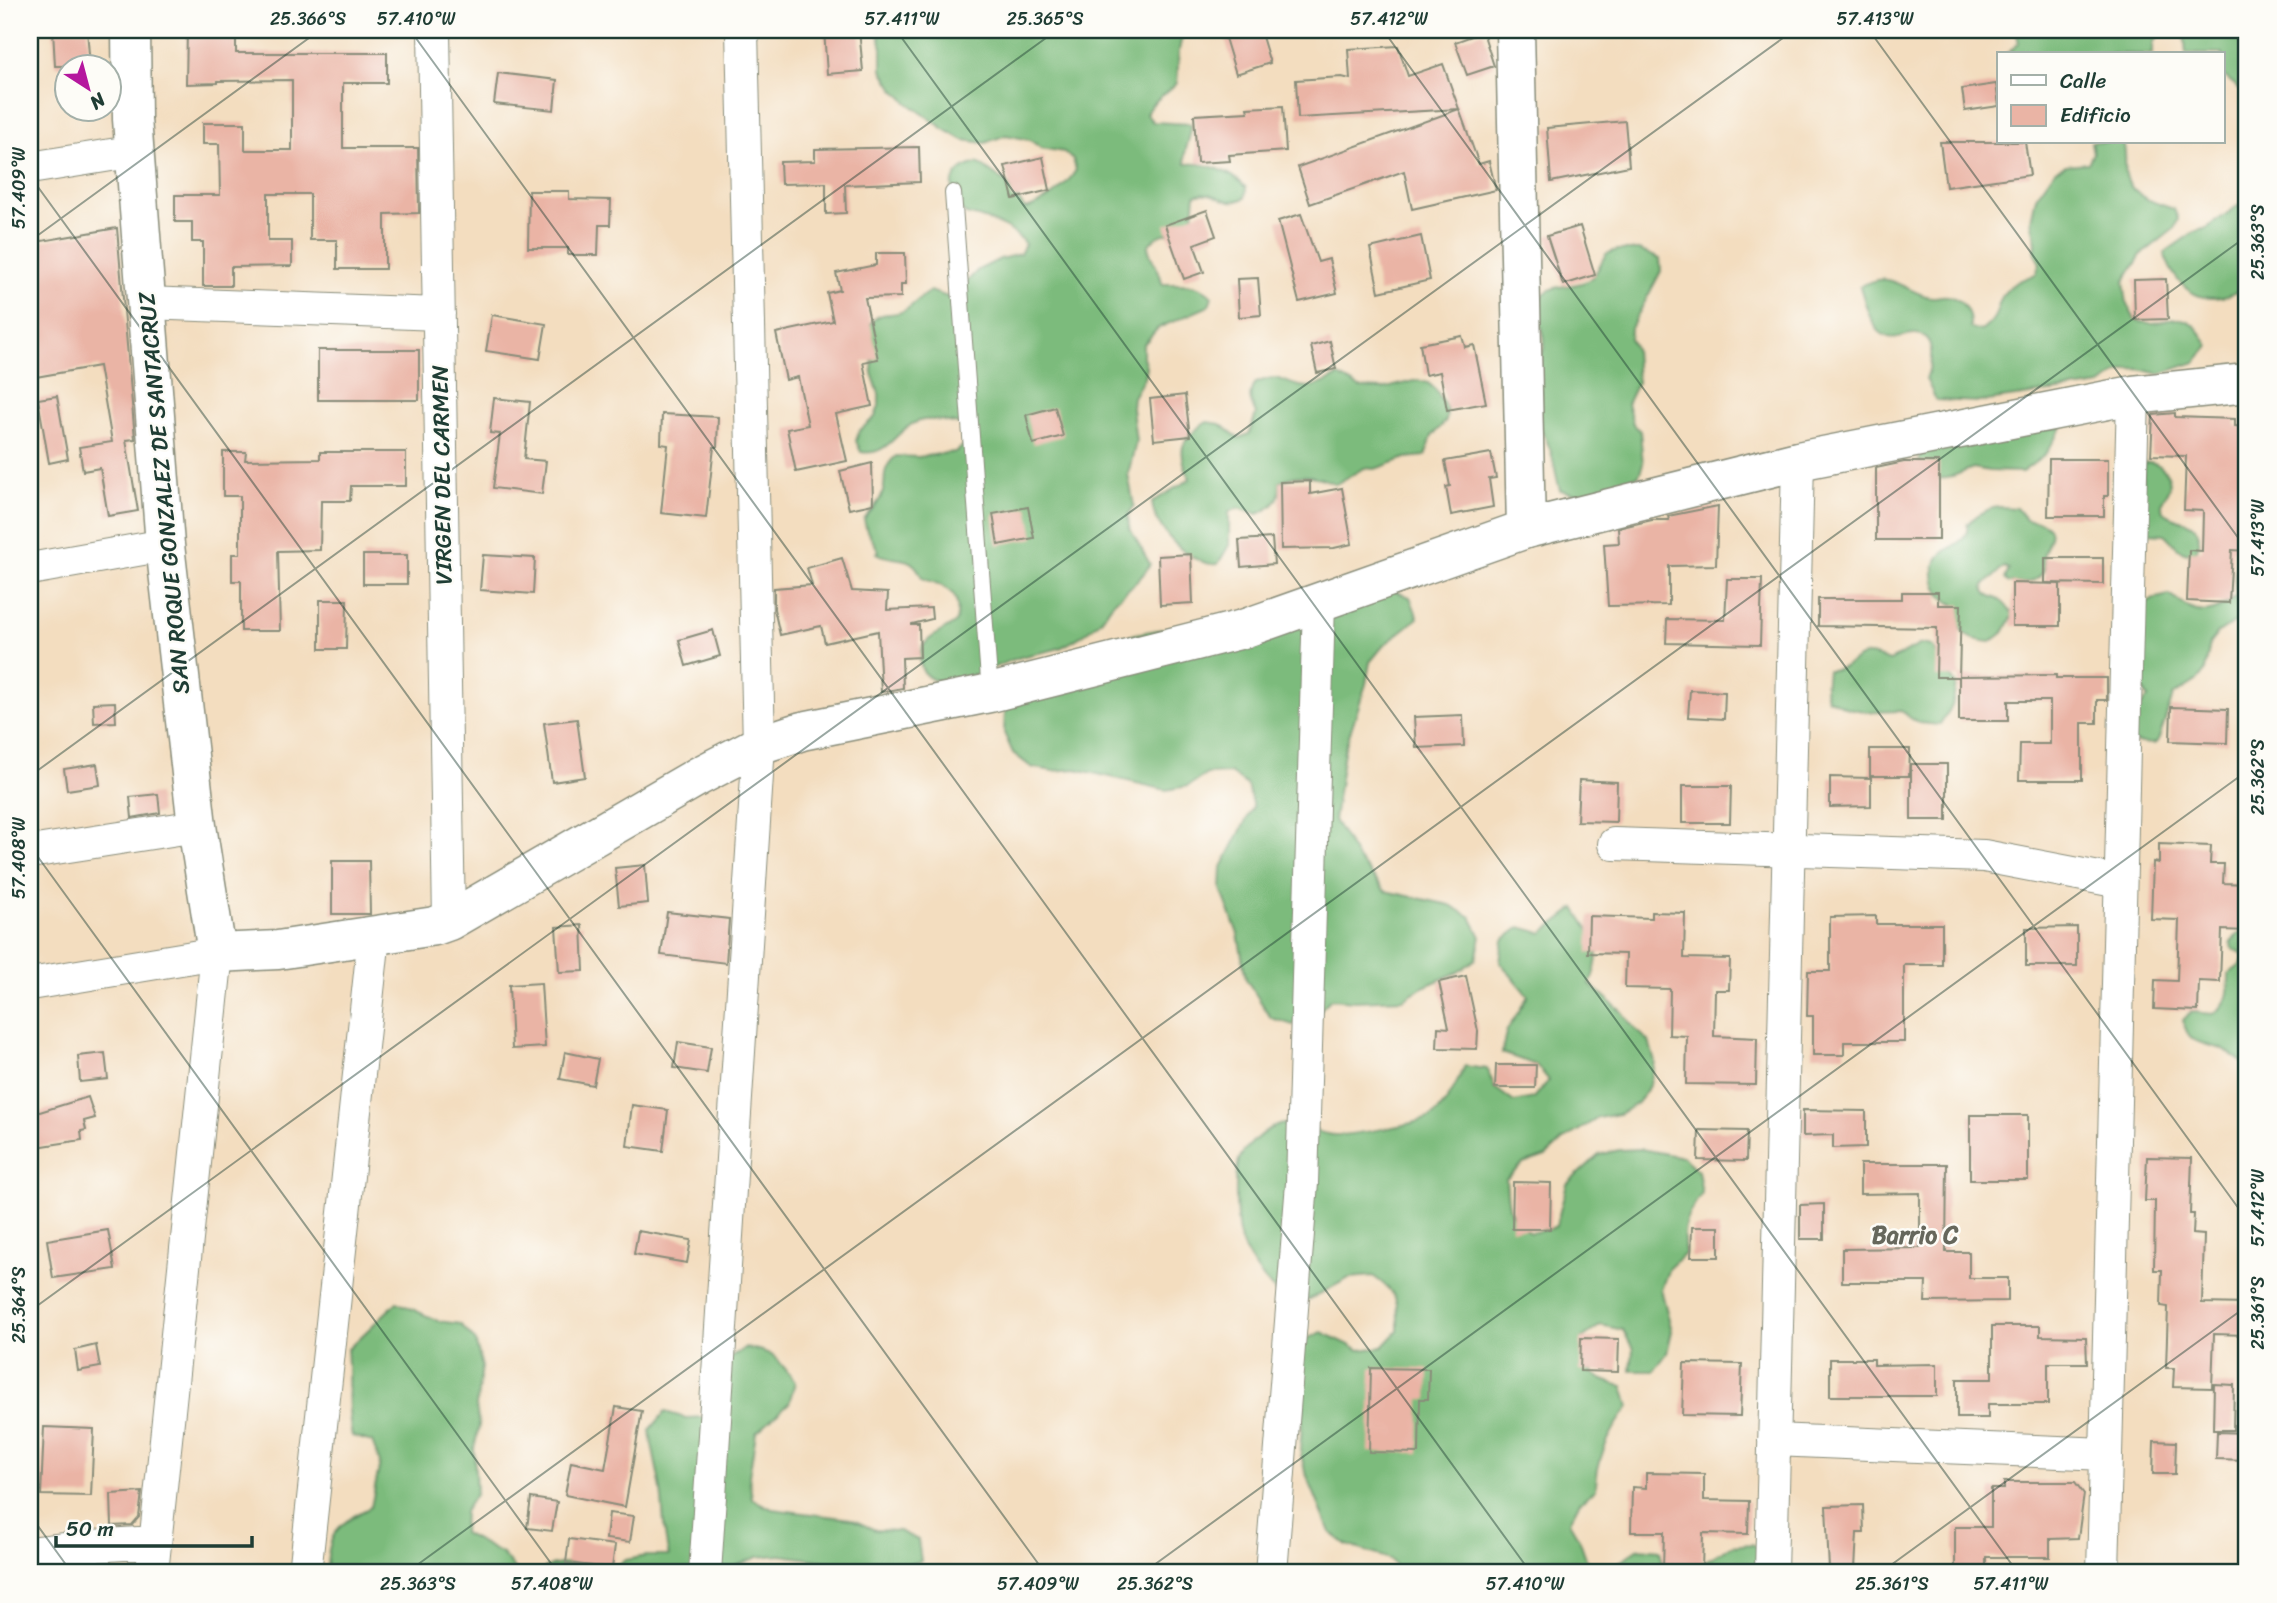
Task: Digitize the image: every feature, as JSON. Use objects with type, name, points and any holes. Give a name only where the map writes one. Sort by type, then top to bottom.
[{"type":"street","name":"SAN ROQUE GONZALEZ DE SANTACRUZ","points":[[131,30],[132,119],[165,545],[197,826],[217,953]]},
{"type":"street","name":"VIRGEN DEL CARMEN","points":[[434,30],[449,921]]},
{"type":"street","points":[[705,1573],[759,746],[742,30]]},
{"type":"street","points":[[1515,30],[1526,529]]},
{"type":"street","points":[[30,169],[136,151]]},
{"type":"street","points":[[146,303],[439,314]]},
{"type":"street","points":[[30,984],[217,953],[278,950],[435,926],[449,921],[699,776],[759,746],[802,731],[990,693],[1243,629],[1526,529],[1798,461],[2133,395],[2247,383]]},
{"type":"street","points":[[2103,1573],[2133,395]]},
{"type":"street","points":[[1771,1573],[1798,461]]},
{"type":"street","points":[[30,569],[165,545]]},
{"type":"street","points":[[1271,1573],[1302,1183],[1319,603]]},
{"type":"street","points":[[30,852],[197,826]]},
{"type":"street","points":[[1614,844],[1983,856],[2120,882]]},
{"type":"street","points":[[305,1573],[374,936]]},
{"type":"street","points":[[152,1573],[217,953]]},
{"type":"street","points":[[1774,1440],[2105,1454]]},
{"type":"street","points":[[30,1553],[154,1542]]},
{"type":"lane","points":[[953,193],[990,693]]},
{"type":"green space","points":[[878,30],[1186,30],[1179,49],[1177,83],[1156,101],[1146,114],[1153,122],[1191,124],[1185,154],[1186,164],[1219,169],[1246,188],[1245,198],[1237,201],[1209,194],[1195,195],[1193,217],[1176,233],[1160,235],[1148,246],[1162,284],[1196,286],[1212,296],[1209,306],[1158,328],[1143,345],[1146,366],[1144,378],[1133,397],[1132,408],[1136,442],[1128,474],[1134,506],[1128,516],[1129,527],[1150,564],[1147,570],[1114,602],[1098,623],[1071,642],[952,681],[939,681],[929,677],[922,669],[920,658],[922,648],[928,640],[956,622],[958,612],[955,597],[946,588],[922,578],[908,561],[877,553],[879,551],[864,520],[881,497],[885,472],[896,456],[918,457],[955,452],[964,445],[969,435],[964,425],[924,420],[911,425],[878,450],[861,452],[856,441],[859,431],[875,417],[879,406],[879,394],[872,373],[873,352],[867,329],[877,317],[901,312],[930,291],[951,298],[978,270],[1000,259],[1020,254],[1025,244],[1016,234],[998,224],[966,214],[958,207],[953,191],[954,179],[965,167],[978,163],[1006,183],[1025,209],[1054,194],[1076,170],[1073,159],[1064,152],[1041,148],[1030,140],[1006,135],[985,143],[963,140],[944,129],[908,103],[893,88],[882,70],[882,48]]},
{"type":"green space","points":[[2016,30],[2163,30],[2153,43],[2153,52],[2008,52],[2019,43]]},
{"type":"green space","points":[[2184,30],[2247,30],[2247,95],[2224,76],[2224,52],[2186,52]]},
{"type":"green space","points":[[2091,144],[2124,144],[2128,183],[2145,198],[2174,209],[2178,219],[2174,229],[2141,255],[2124,282],[2127,304],[2135,320],[2157,323],[2182,319],[2199,331],[2209,346],[2196,362],[2160,374],[2139,369],[2128,370],[2118,373],[2101,385],[1980,402],[1936,400],[1926,379],[1931,352],[1928,340],[1916,334],[1892,338],[1884,335],[1875,326],[1860,287],[1870,282],[1887,280],[1929,297],[1953,297],[1965,307],[1970,328],[1981,331],[1992,321],[2008,289],[2036,274],[2040,263],[2035,254],[2036,242],[2031,220],[2036,197],[2055,170],[2066,165],[2088,163],[2093,153]]},
{"type":"green space","points":[[2247,203],[2247,287],[2219,298],[2207,298],[2186,288],[2177,279],[2164,253],[2194,232],[2207,228],[2236,207]]},
{"type":"green space","points":[[1617,250],[1639,250],[1660,259],[1661,271],[1631,328],[1630,339],[1635,349],[1637,383],[1627,404],[1633,424],[1640,431],[1643,464],[1639,475],[1622,486],[1584,496],[1560,490],[1550,451],[1540,429],[1535,366],[1542,354],[1544,336],[1536,307],[1539,300],[1551,289],[1589,280],[1606,254]]},
{"type":"green space","points":[[1339,376],[1360,388],[1383,389],[1417,380],[1428,383],[1436,390],[1447,410],[1446,421],[1432,436],[1425,456],[1406,458],[1375,469],[1364,468],[1336,484],[1308,476],[1280,482],[1278,498],[1268,509],[1258,514],[1238,508],[1229,512],[1229,545],[1218,564],[1197,559],[1176,544],[1159,524],[1152,502],[1190,479],[1182,453],[1191,434],[1207,422],[1220,424],[1239,438],[1249,434],[1256,414],[1251,402],[1251,392],[1254,384],[1264,380],[1271,378],[1312,387]]},
{"type":"green space","points":[[2062,427],[2045,455],[2022,472],[1973,468],[1948,478],[1931,479],[1919,465],[1921,442]]},
{"type":"green space","points":[[2149,462],[2164,470],[2170,482],[2163,501],[2163,512],[2195,528],[2199,541],[2196,552],[2186,552],[2164,534],[2148,533],[2138,527],[2144,463]]},
{"type":"green space","points":[[2016,508],[2026,520],[2041,522],[2048,526],[2050,535],[2043,558],[2043,571],[2038,578],[2026,583],[2009,583],[2005,579],[2009,569],[2004,567],[1984,586],[1987,594],[2003,602],[2013,615],[2005,631],[1991,642],[1973,639],[1963,633],[1955,605],[1938,590],[1934,569],[1942,553],[1962,539],[1970,521],[1986,510]]},
{"type":"green space","points":[[2247,551],[2247,620],[2232,624],[2217,634],[2210,643],[2205,671],[2198,680],[2173,696],[2158,741],[2154,744],[2131,742],[2137,710],[2148,698],[2140,684],[2142,606],[2156,598],[2169,595],[2195,611],[2221,607],[2236,595],[2237,565]]},
{"type":"green space","points":[[1390,589],[1410,597],[1418,618],[1384,645],[1370,662],[1366,684],[1344,751],[1334,820],[1357,858],[1385,891],[1450,905],[1471,917],[1481,937],[1476,959],[1458,972],[1403,999],[1331,999],[1316,1014],[1293,1025],[1271,1018],[1246,979],[1238,934],[1221,889],[1222,867],[1253,807],[1247,785],[1230,773],[1207,774],[1188,786],[1166,790],[1076,769],[1053,771],[1031,767],[1013,753],[1004,733],[1005,711],[1073,655],[1135,634]]},
{"type":"green space","points":[[1921,644],[1932,646],[1956,685],[1952,706],[1940,725],[1919,723],[1901,711],[1869,712],[1847,708],[1827,698],[1827,670],[1840,668],[1868,655],[1890,661]]},
{"type":"green space","points":[[1575,908],[1592,936],[1597,952],[1590,984],[1649,1041],[1655,1062],[1650,1084],[1638,1103],[1619,1114],[1598,1118],[1562,1141],[1546,1156],[1523,1164],[1506,1179],[1508,1204],[1513,1216],[1530,1233],[1550,1229],[1556,1226],[1567,1184],[1599,1155],[1619,1150],[1641,1149],[1683,1157],[1698,1171],[1702,1193],[1686,1221],[1685,1253],[1669,1268],[1661,1289],[1672,1331],[1667,1353],[1654,1371],[1631,1371],[1633,1349],[1623,1330],[1601,1325],[1582,1338],[1588,1366],[1603,1380],[1623,1386],[1629,1407],[1605,1445],[1598,1466],[1596,1489],[1579,1503],[1569,1522],[1587,1561],[1603,1573],[1400,1573],[1390,1559],[1347,1545],[1330,1532],[1305,1471],[1300,1450],[1304,1403],[1293,1357],[1304,1340],[1322,1332],[1360,1350],[1383,1347],[1398,1331],[1395,1299],[1388,1288],[1373,1276],[1349,1278],[1310,1299],[1287,1303],[1258,1271],[1241,1241],[1236,1205],[1239,1160],[1258,1137],[1282,1124],[1335,1135],[1386,1128],[1427,1118],[1434,1115],[1444,1104],[1465,1066],[1487,1069],[1495,1088],[1514,1102],[1534,1098],[1549,1080],[1536,1065],[1502,1053],[1506,1032],[1528,996],[1500,962],[1503,940],[1520,927],[1542,933]]},
{"type":"green space","points":[[2247,933],[2247,1066],[2223,1050],[2195,1041],[2188,1034],[2183,1020],[2191,1012],[2214,1014],[2223,1006],[2228,992],[2229,974],[2243,960],[2242,953],[2232,948],[2231,942],[2238,934]]},
{"type":"green space","points":[[397,1302],[438,1321],[460,1324],[475,1340],[482,1367],[476,1406],[479,1426],[474,1449],[476,1493],[464,1512],[463,1533],[502,1554],[518,1573],[327,1573],[329,1549],[336,1532],[349,1519],[371,1507],[380,1463],[372,1442],[352,1436],[347,1350]]},
{"type":"green space","points":[[746,1348],[770,1354],[795,1382],[789,1403],[756,1433],[749,1476],[752,1499],[772,1509],[851,1519],[875,1530],[899,1531],[918,1540],[921,1561],[899,1567],[781,1555],[758,1557],[737,1565],[740,1573],[542,1573],[546,1567],[566,1563],[591,1568],[612,1568],[626,1560],[646,1556],[669,1556],[650,1430],[665,1412],[686,1418],[709,1417],[726,1359]]},
{"type":"green space","points":[[1752,1544],[1769,1557],[1770,1573],[1685,1573],[1731,1546]]},
{"type":"green space","points":[[1639,1548],[1660,1550],[1665,1573],[1604,1573]]},
{"type":"building","points":[[53,30],[87,30],[89,52],[54,52]]},
{"type":"building","points":[[187,30],[236,30],[236,53],[387,53],[387,83],[343,83],[343,148],[418,148],[419,213],[385,214],[385,269],[337,269],[337,240],[310,240],[310,194],[268,194],[268,241],[292,241],[292,266],[231,267],[231,286],[203,286],[203,242],[192,242],[192,222],[175,222],[175,195],[220,195],[219,144],[203,144],[203,123],[245,123],[245,150],[292,150],[292,80],[186,84]]},
{"type":"building","points":[[824,30],[859,30],[863,71],[827,74]]},
{"type":"building","points":[[1260,30],[1270,63],[1236,74],[1225,38]]},
{"type":"building","points":[[1483,32],[1494,66],[1467,75],[1455,42]]},
{"type":"building","points":[[1398,46],[1408,76],[1443,64],[1459,109],[1298,118],[1296,80],[1342,77],[1350,79],[1348,49]]},
{"type":"building","points":[[498,73],[557,80],[554,110],[494,104]]},
{"type":"building","points":[[1996,84],[1997,106],[1965,111],[1962,89]]},
{"type":"building","points":[[1283,106],[1286,151],[1229,155],[1230,161],[1197,163],[1194,115],[1248,112],[1247,108]]},
{"type":"building","points":[[1459,109],[1479,164],[1489,161],[1496,190],[1412,209],[1404,171],[1310,204],[1298,167]]},
{"type":"building","points":[[1625,121],[1629,166],[1551,182],[1547,128]]},
{"type":"building","points":[[1940,142],[2025,144],[2030,175],[1946,187]]},
{"type":"building","points":[[919,147],[920,182],[845,185],[846,213],[826,214],[826,183],[781,184],[780,162],[815,161],[815,149]]},
{"type":"building","points":[[1043,157],[1050,190],[1013,199],[1005,166]]},
{"type":"building","points":[[529,191],[569,191],[569,199],[611,200],[610,225],[599,225],[598,255],[568,255],[568,248],[528,248]]},
{"type":"building","points":[[1207,210],[1216,236],[1194,244],[1204,272],[1184,279],[1165,225]]},
{"type":"building","points":[[1301,214],[1318,262],[1329,259],[1337,293],[1299,302],[1278,221]]},
{"type":"building","points":[[1580,226],[1595,275],[1563,285],[1547,236]]},
{"type":"building","points":[[117,228],[135,439],[126,440],[138,511],[108,516],[100,468],[83,471],[79,447],[112,442],[99,366],[30,378],[30,324],[40,323],[30,243]]},
{"type":"building","points":[[1421,236],[1430,280],[1379,292],[1370,248]]},
{"type":"building","points":[[876,253],[905,253],[906,284],[901,284],[901,297],[865,298],[878,359],[863,362],[872,406],[836,414],[847,461],[796,472],[787,429],[808,425],[798,377],[786,380],[776,333],[833,321],[827,293],[840,290],[836,273],[876,265]]},
{"type":"building","points":[[1258,278],[1261,315],[1239,317],[1237,279]]},
{"type":"building","points":[[2166,279],[2168,319],[2135,320],[2134,280]]},
{"type":"building","points":[[492,315],[546,324],[540,359],[486,351]]},
{"type":"building","points":[[1462,336],[1465,347],[1474,345],[1486,403],[1447,410],[1440,372],[1425,375],[1420,344]]},
{"type":"building","points":[[1330,341],[1336,369],[1317,373],[1311,346]]},
{"type":"building","points":[[318,350],[419,350],[419,400],[318,400]]},
{"type":"building","points":[[1185,395],[1190,436],[1154,440],[1150,399]]},
{"type":"building","points":[[57,396],[68,459],[49,463],[38,399]]},
{"type":"building","points":[[494,398],[530,402],[524,459],[546,461],[542,494],[493,488],[500,434],[490,433]]},
{"type":"building","points":[[1055,407],[1063,436],[1033,444],[1026,415]]},
{"type":"building","points":[[2175,413],[2175,417],[2235,419],[2235,426],[2247,427],[2247,551],[2232,550],[2229,603],[2187,601],[2189,550],[2202,551],[2203,511],[2184,510],[2186,456],[2151,455],[2153,415]]},
{"type":"building","points":[[662,414],[718,417],[717,447],[714,447],[706,518],[661,513],[668,445],[661,444]]},
{"type":"building","points":[[223,452],[246,452],[245,460],[320,459],[320,452],[406,452],[406,486],[351,486],[350,501],[321,501],[320,550],[278,551],[280,631],[241,631],[241,581],[232,581],[232,554],[240,554],[240,496],[223,496]]},
{"type":"building","points":[[1491,453],[1496,478],[1489,479],[1493,507],[1451,515],[1446,487],[1450,486],[1445,461]]},
{"type":"building","points":[[2049,459],[2108,459],[2108,496],[2104,496],[2104,516],[2048,516]]},
{"type":"building","points":[[1904,462],[1939,462],[1939,540],[1876,540],[1876,468]]},
{"type":"building","points":[[872,463],[873,504],[849,509],[840,471]]},
{"type":"building","points":[[1310,481],[1310,494],[1342,488],[1352,544],[1334,548],[1281,549],[1280,482]]},
{"type":"building","points":[[1718,506],[1716,565],[1669,566],[1669,605],[1608,606],[1604,544],[1619,543],[1618,528],[1652,520],[1669,520],[1668,516]]},
{"type":"building","points":[[1028,507],[1034,538],[998,545],[993,514]]},
{"type":"building","points":[[1272,538],[1274,564],[1241,567],[1239,540]]},
{"type":"building","points":[[1191,554],[1193,603],[1160,605],[1158,556]]},
{"type":"building","points":[[363,555],[407,555],[407,584],[363,584]]},
{"type":"building","points":[[483,555],[535,558],[533,594],[480,590]]},
{"type":"building","points":[[842,558],[852,591],[888,593],[887,610],[931,608],[932,619],[912,624],[919,625],[920,657],[902,658],[903,688],[881,692],[878,631],[825,643],[821,626],[780,635],[774,609],[774,588],[812,585],[807,568]]},
{"type":"building","points":[[2045,558],[2103,558],[2103,584],[2045,583]]},
{"type":"building","points":[[1727,579],[1762,579],[1760,645],[1666,643],[1667,619],[1725,620]]},
{"type":"building","points":[[2012,583],[2060,584],[2060,626],[2012,626]]},
{"type":"building","points":[[1902,592],[1938,592],[1938,605],[1961,605],[1959,677],[1936,677],[1937,628],[1818,626],[1818,599],[1902,599]]},
{"type":"building","points":[[320,600],[347,600],[346,649],[320,649]]},
{"type":"building","points":[[713,630],[720,656],[686,666],[679,640]]},
{"type":"building","points":[[2056,675],[2056,678],[2107,678],[2107,700],[2097,700],[2097,723],[2082,723],[2082,780],[2019,780],[2020,744],[2050,744],[2050,701],[2008,701],[2008,721],[1959,721],[1959,676]]},
{"type":"building","points":[[1690,690],[1725,692],[1724,719],[1688,717]]},
{"type":"building","points":[[115,702],[116,722],[94,723],[93,703]]},
{"type":"building","points":[[2171,707],[2228,709],[2227,743],[2170,741]]},
{"type":"building","points":[[1463,715],[1464,746],[1416,748],[1414,717]]},
{"type":"building","points":[[577,719],[585,777],[552,782],[544,723]]},
{"type":"building","points":[[1870,749],[1910,749],[1909,776],[1870,776]]},
{"type":"building","points":[[97,764],[100,785],[67,790],[64,769]]},
{"type":"building","points":[[1911,764],[1947,764],[1947,820],[1911,820]]},
{"type":"building","points":[[1830,777],[1871,778],[1871,806],[1830,807]]},
{"type":"building","points":[[1579,780],[1617,782],[1616,822],[1577,821]]},
{"type":"building","points":[[1682,786],[1731,786],[1730,823],[1682,823]]},
{"type":"building","points":[[158,794],[160,813],[132,818],[130,797]]},
{"type":"building","points":[[2159,844],[2211,846],[2210,864],[2224,864],[2223,883],[2247,884],[2247,931],[2222,930],[2220,982],[2199,981],[2198,1011],[2154,1009],[2155,980],[2177,981],[2179,920],[2151,919],[2153,862],[2159,863]]},
{"type":"building","points":[[332,861],[369,861],[370,914],[332,914]]},
{"type":"building","points":[[645,865],[648,903],[619,906],[615,868]]},
{"type":"building","points":[[667,912],[729,919],[726,963],[661,955]]},
{"type":"building","points":[[1651,912],[1685,913],[1684,958],[1730,959],[1729,990],[1715,990],[1714,1036],[1757,1038],[1756,1085],[1686,1084],[1687,1036],[1669,1035],[1670,989],[1625,988],[1626,954],[1588,953],[1589,916],[1651,918]]},
{"type":"building","points":[[1876,916],[1876,924],[1942,924],[1942,965],[1904,965],[1904,1042],[1844,1042],[1844,1055],[1813,1055],[1813,1016],[1807,1016],[1808,971],[1830,971],[1830,917]]},
{"type":"building","points":[[582,925],[584,971],[559,972],[556,927]]},
{"type":"building","points":[[2077,927],[2077,966],[2026,966],[2026,928]]},
{"type":"building","points":[[1466,976],[1478,1031],[1477,1049],[1437,1048],[1438,1027],[1449,1028],[1439,982]]},
{"type":"building","points":[[541,983],[545,1047],[512,1049],[509,985]]},
{"type":"building","points":[[678,1042],[711,1047],[707,1073],[674,1068]]},
{"type":"building","points":[[565,1052],[598,1059],[593,1085],[560,1079]]},
{"type":"building","points":[[105,1053],[108,1079],[80,1082],[78,1056]]},
{"type":"building","points":[[1496,1065],[1536,1065],[1535,1088],[1495,1088]]},
{"type":"building","points":[[88,1097],[95,1118],[84,1121],[86,1130],[81,1131],[82,1140],[30,1148],[30,1115]]},
{"type":"building","points":[[632,1105],[668,1110],[663,1151],[627,1146]]},
{"type":"building","points":[[1803,1110],[1866,1111],[1866,1147],[1833,1148],[1833,1135],[1803,1136]]},
{"type":"building","points":[[1970,1115],[2028,1115],[2028,1180],[1970,1180]]},
{"type":"building","points":[[1699,1130],[1747,1131],[1746,1161],[1698,1160]]},
{"type":"building","points":[[2147,1157],[2192,1158],[2190,1214],[2194,1214],[2193,1234],[2204,1235],[2202,1303],[2247,1304],[2247,1335],[2214,1334],[2212,1388],[2173,1387],[2174,1368],[2166,1368],[2168,1307],[2161,1306],[2162,1270],[2154,1270],[2155,1201],[2145,1201]]},
{"type":"building","points":[[1860,1164],[1947,1164],[1946,1252],[1969,1252],[1969,1278],[2008,1278],[2008,1301],[1925,1302],[1926,1282],[1842,1282],[1842,1249],[1920,1248],[1920,1193],[1860,1194]]},
{"type":"building","points":[[1513,1182],[1551,1183],[1550,1229],[1512,1229]]},
{"type":"building","points":[[1824,1204],[1824,1239],[1800,1239],[1800,1205]]},
{"type":"building","points":[[1692,1227],[1719,1227],[1719,1257],[1691,1257]]},
{"type":"building","points":[[108,1230],[115,1269],[53,1278],[47,1240]]},
{"type":"building","points":[[638,1231],[691,1240],[687,1263],[634,1254]]},
{"type":"building","points":[[1992,1326],[2040,1326],[2040,1336],[2086,1337],[2087,1363],[2048,1363],[2048,1404],[1988,1404],[1988,1418],[1957,1418],[1957,1379],[1992,1379]]},
{"type":"building","points":[[1581,1338],[1619,1339],[1618,1372],[1580,1371]]},
{"type":"building","points":[[96,1345],[100,1367],[78,1371],[75,1350]]},
{"type":"building","points":[[1830,1359],[1874,1359],[1874,1365],[1937,1364],[1937,1396],[1830,1396]]},
{"type":"building","points":[[1684,1363],[1742,1364],[1740,1416],[1682,1415]]},
{"type":"building","points":[[1371,1368],[1429,1369],[1428,1399],[1420,1399],[1419,1453],[1369,1452]]},
{"type":"building","points":[[2214,1384],[2234,1385],[2233,1430],[2213,1430]]},
{"type":"building","points":[[616,1407],[642,1411],[625,1507],[565,1495],[571,1462],[605,1469]]},
{"type":"building","points":[[44,1427],[94,1429],[91,1496],[41,1495]]},
{"type":"building","points":[[2217,1432],[2247,1433],[2247,1460],[2216,1459]]},
{"type":"building","points":[[2154,1441],[2176,1442],[2175,1474],[2153,1474]]},
{"type":"building","points":[[1646,1473],[1704,1474],[1704,1500],[1749,1501],[1748,1534],[1703,1533],[1702,1571],[1663,1570],[1664,1532],[1631,1532],[1632,1487],[1646,1488]]},
{"type":"building","points":[[2004,1482],[2075,1482],[2084,1494],[2078,1538],[2050,1539],[2050,1557],[1986,1557],[1986,1573],[1955,1573],[1955,1527],[1991,1527],[1991,1489],[2004,1489]]},
{"type":"building","points":[[142,1492],[139,1517],[132,1525],[112,1526],[111,1494]]},
{"type":"building","points":[[531,1498],[557,1502],[552,1531],[527,1528]]},
{"type":"building","points":[[1863,1505],[1864,1533],[1857,1533],[1855,1569],[1829,1569],[1826,1506]]},
{"type":"building","points":[[609,1513],[634,1516],[630,1542],[606,1539]]},
{"type":"building","points":[[569,1539],[615,1545],[612,1568],[566,1563]]},
{"type":"district","name":"Barrio C","points":[[1915,1235]]}]
